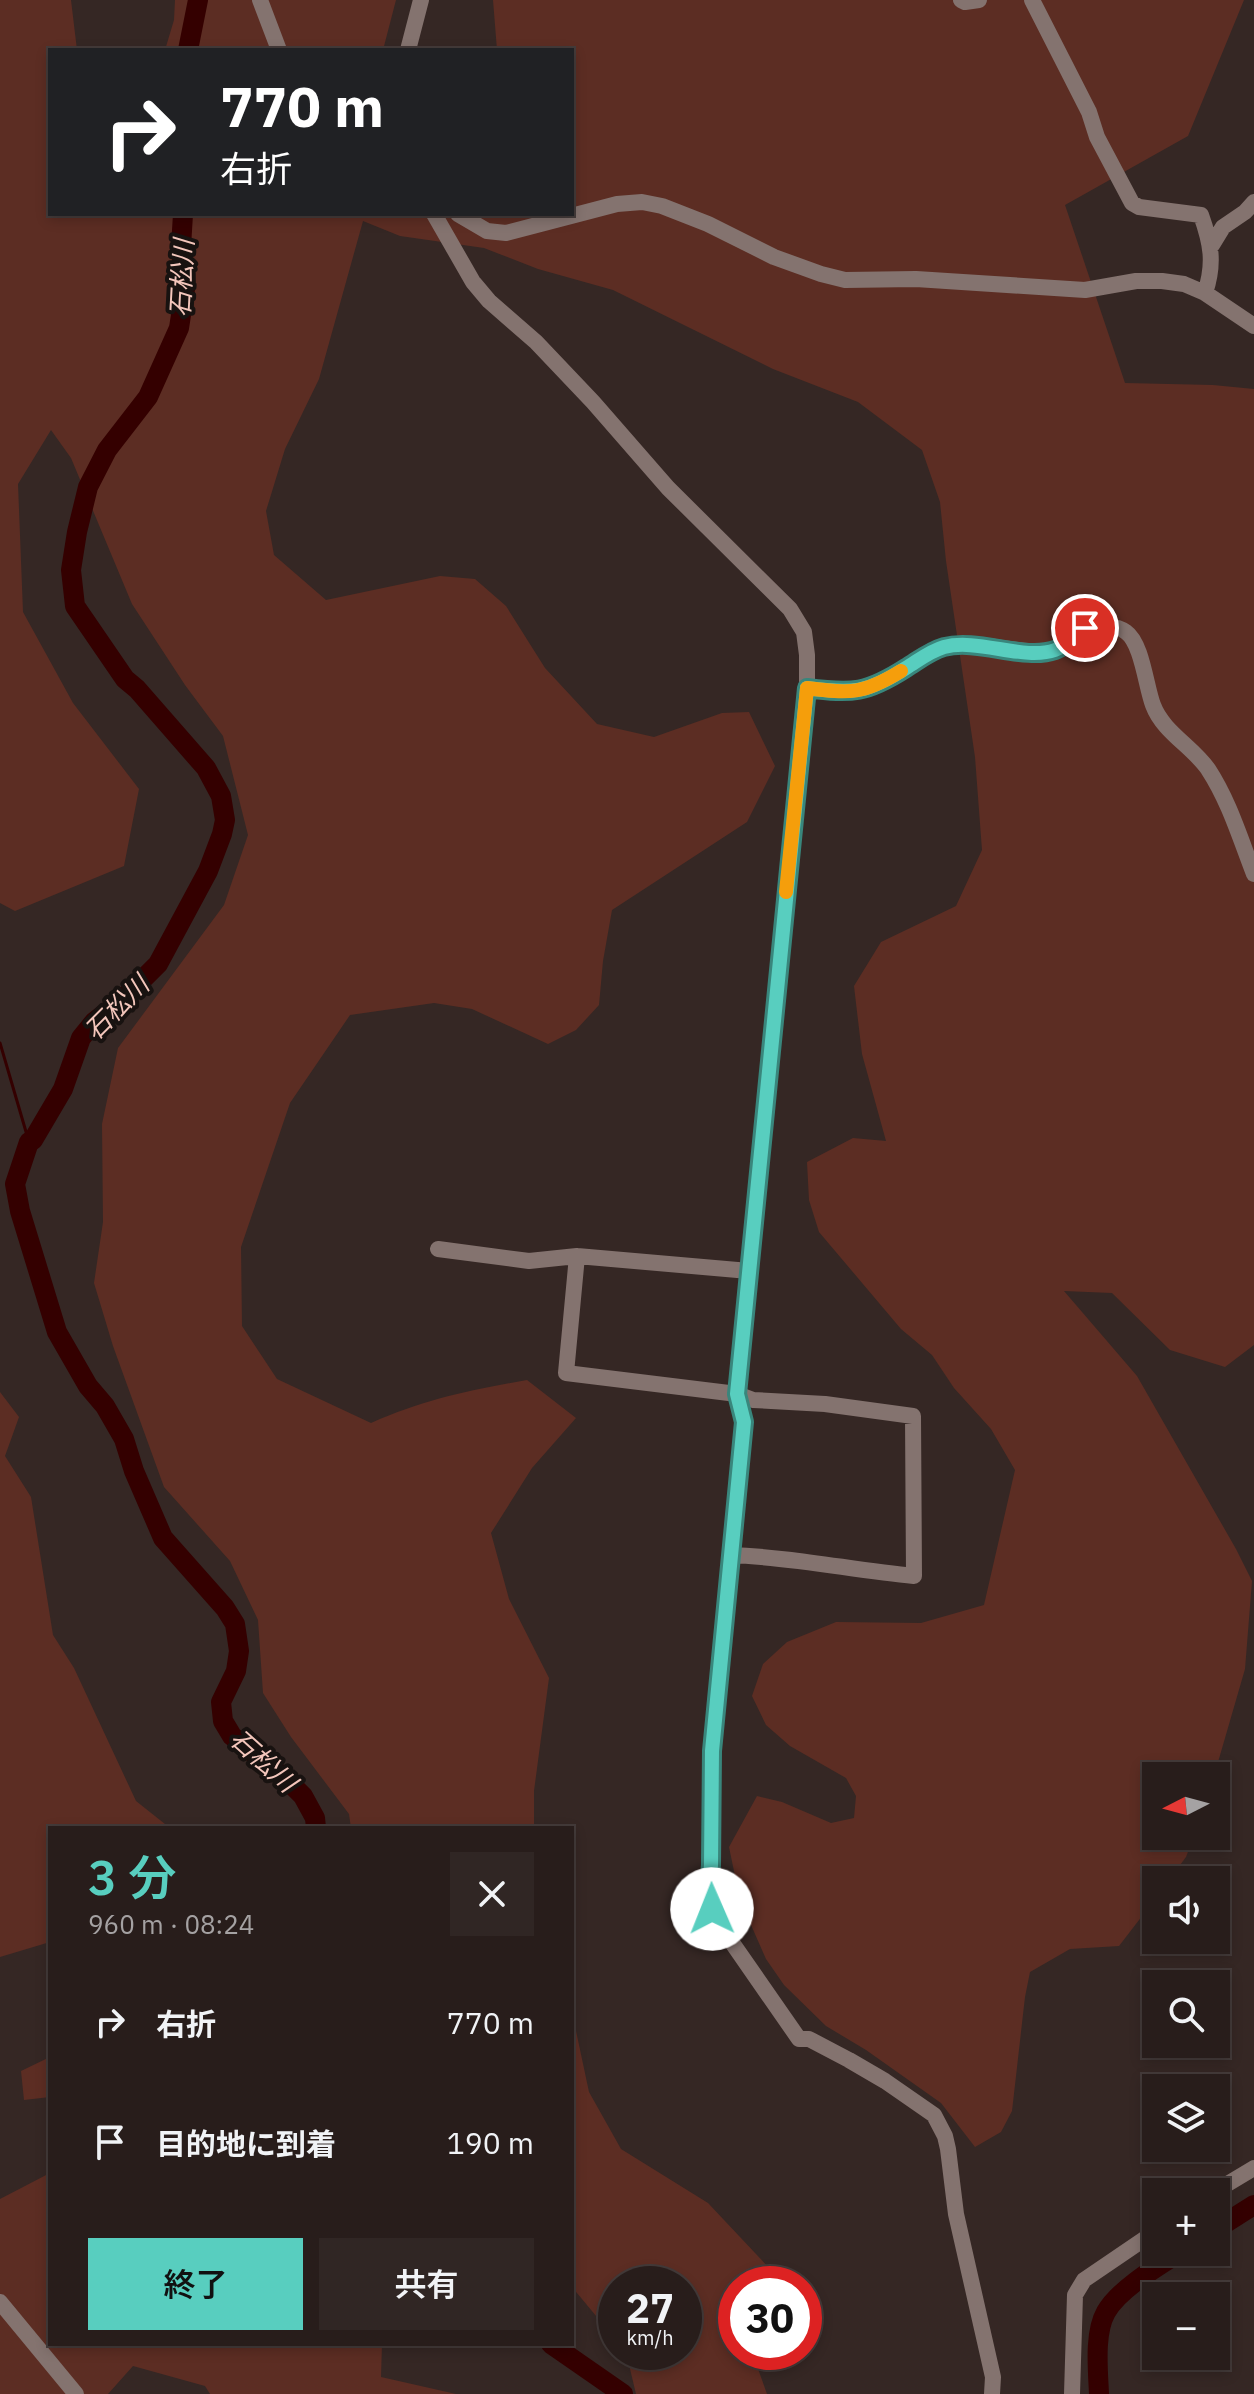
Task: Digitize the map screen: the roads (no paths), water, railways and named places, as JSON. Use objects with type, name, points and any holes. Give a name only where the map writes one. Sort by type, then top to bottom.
[{"type":"street","points":[[260,0],[278,48]]},
{"type":"street","points":[[409,48],[421,0]]},
{"type":"street","points":[[961,0],[979,0]]},
{"type":"street","points":[[1032,0],[1132,203],[1139,207],[1201,215],[1212,245]]},
{"type":"street","points":[[574,215],[617,204],[642,202],[662,206],[708,224],[774,257],[845,280],[916,279],[1085,290],[1136,281],[1184,284],[1205,293],[1254,326]]},
{"type":"street","points":[[1205,293],[1212,245],[1223,227],[1254,202]]},
{"type":"street","points":[[435,216],[473,282],[489,301],[536,342],[668,488],[790,609],[804,632],[807,688],[737,1394],[744,1422],[712,1751],[709,1890],[717,1921],[799,2039],[809,2039],[849,2060],[934,2115],[948,2149],[956,2214],[993,2377],[992,2394]]},
{"type":"street","points":[[461,216],[487,231],[506,233],[571,216]]},
{"type":"street","points":[[807,688],[847,692],[861,690],[880,684],[930,652],[946,647],[964,644],[1008,650],[1055,650],[1085,628],[1116,627],[1132,639],[1152,705],[1161,721],[1206,766],[1231,809],[1238,836],[1254,874]]},
{"type":"street","points":[[438,1249],[529,1261],[577,1256],[749,1271]]},
{"type":"street","points":[[577,1256],[566,1373],[737,1394],[753,1400],[825,1404],[913,1416],[914,1576],[808,1561],[730,1555]]},
{"type":"street","points":[[1230,2182],[1254,2168]]},
{"type":"street","points":[[1072,2394],[1075,2295],[1084,2280],[1142,2241]]},
{"type":"street","points":[[0,2302],[76,2394]]},
{"type":"waterway","name":"石松川","points":[[188,48],[198,0]]},
{"type":"waterway","name":"石松川","points":[[183,216],[181,247],[185,289],[179,328],[148,397],[107,450],[88,487],[71,570],[75,606],[125,679],[206,768],[221,796],[225,820],[208,871],[158,964],[120,1002],[94,1022],[81,1038],[63,1089],[29,1142],[15,1184],[20,1211],[57,1332],[124,1439],[134,1471],[163,1538],[225,1608],[235,1624],[239,1651],[236,1671],[221,1702],[223,1721],[232,1736],[303,1796],[315,1818],[316,1826]]},
{"type":"waterway","points":[[0,1043],[29,1142]]},
{"type":"waterway","points":[[1230,2220],[1254,2205]]},
{"type":"waterway","points":[[1099,2394],[1098,2341],[1106,2312],[1129,2287],[1158,2266]]},
{"type":"waterway","name":"石松川","points":[[554,2346],[623,2394]]}]
